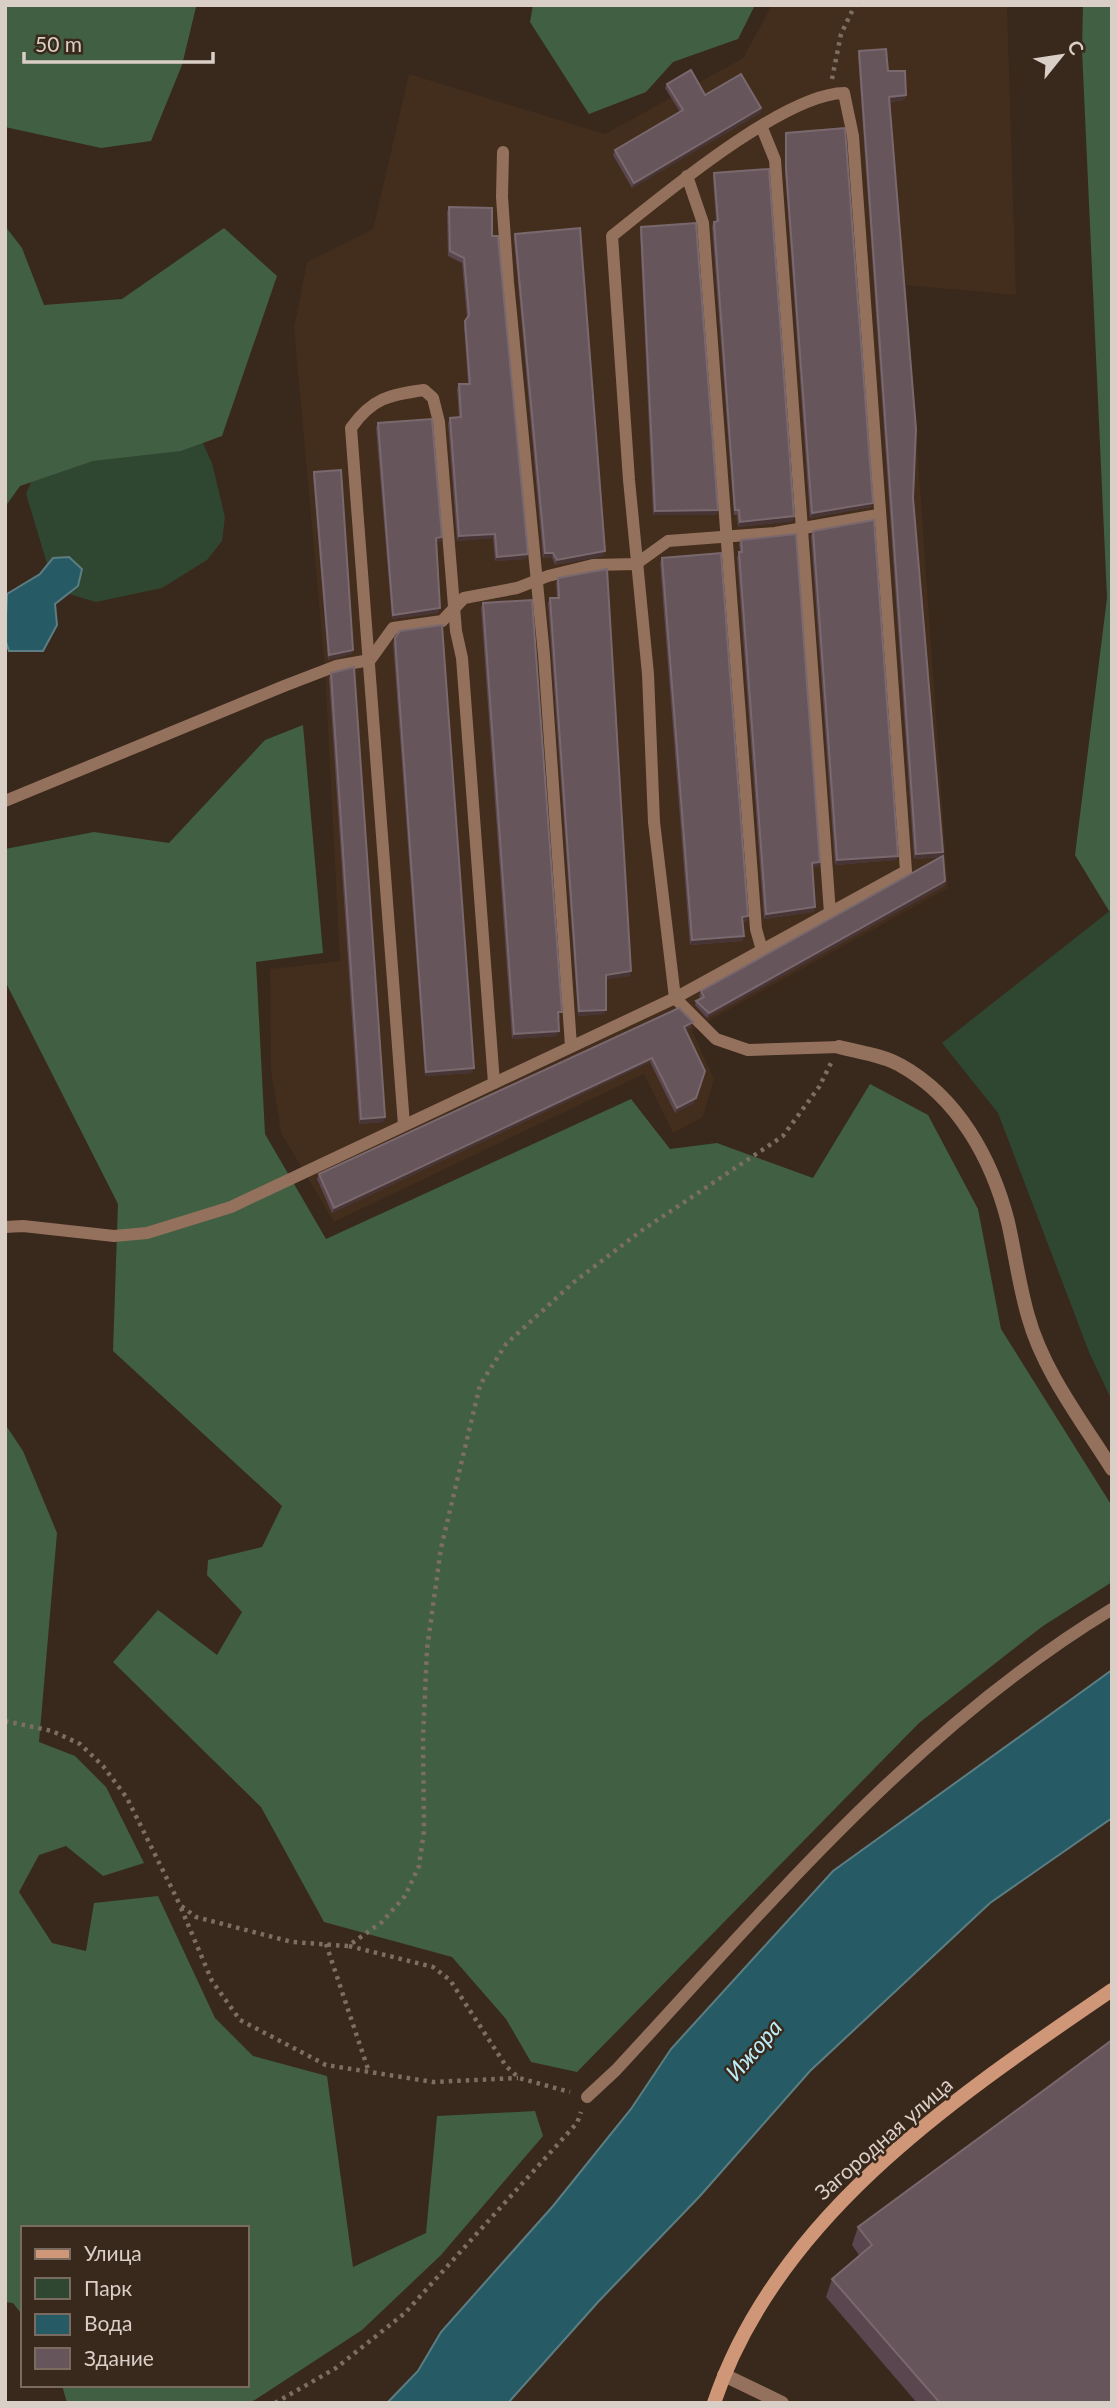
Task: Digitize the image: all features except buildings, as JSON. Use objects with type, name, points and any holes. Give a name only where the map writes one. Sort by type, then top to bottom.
[{"type":"main road","name":"Загородная улица","points":[[714,2403],[724,2375],[755,2316],[828,2215],[926,2125],[1112,1990]]},
{"type":"street","points":[[839,1047],[898,1063],[933,1086],[963,1120],[988,1165],[1007,1219],[1028,1317],[1052,1372],[1112,1469]]},
{"type":"street","points":[[724,2375],[782,2403]]},
{"type":"lane","points":[[5,1227],[23,1226],[114,1236],[147,1233],[231,1207],[675,998],[906,871],[878,515],[853,136],[844,93],[828,93],[762,128],[687,176],[612,236],[636,565],[648,674],[654,822],[675,998],[716,1039],[748,1050],[839,1047]]},
{"type":"lane","points":[[762,128],[775,160],[830,913]]},
{"type":"lane","points":[[503,152],[502,197],[508,282],[536,581],[571,1046]]},
{"type":"lane","points":[[687,176],[703,223],[756,929],[762,950]]},
{"type":"lane","points":[[404,1125],[351,428],[366,407],[398,394],[424,390],[433,398],[439,422],[453,609],[462,658],[494,1083]]},
{"type":"lane","points":[[5,801],[284,686],[336,666],[370,660],[393,628],[442,621],[464,598],[517,588],[593,565],[636,565],[668,541],[726,537],[878,515]]},
{"type":"lane","points":[[587,2097],[616,2070],[861,1808],[936,1736],[1029,1663],[1112,1609]]},
{"type":"path","points":[[828,93],[841,34],[855,5]]},
{"type":"path","points":[[348,1946],[382,1922],[405,1896],[419,1866],[424,1831],[423,1738],[427,1649],[441,1548],[480,1385],[506,1344],[574,1282],[641,1231],[783,1136],[819,1087],[839,1047]]},
{"type":"path","points":[[5,1721],[52,1731],[80,1744],[103,1766],[127,1798],[180,1905],[212,1981],[240,2020],[326,2065],[433,2082],[519,2078],[587,2097],[577,2123],[512,2191],[405,2314],[336,2368],[275,2403]]},
{"type":"path","points":[[180,1905],[195,1917],[292,1942],[348,1946],[411,1959],[442,1974],[478,2018],[506,2066],[519,2078]]},
{"type":"path","points":[[326,1944],[369,2072]]},
{"type":"shaded area","points":[[772,5],[1007,5],[1016,295],[906,285],[948,888],[692,1030],[714,1079],[703,1117],[673,1133],[644,1074],[334,1222],[281,1133],[271,1071],[270,969],[340,961],[325,671],[294,328],[307,262],[373,229],[409,74],[605,134],[743,58]]},
{"type":"green space","points":[[5,5],[226,5],[196,7],[182,65],[151,141],[101,148],[5,127]]},
{"type":"green space","points":[[533,5],[755,5],[738,39],[673,62],[646,92],[589,114],[530,22]]},
{"type":"green space","points":[[1083,5],[1112,5],[1112,909],[1109,911],[1075,855],[1107,598],[1082,50]]},
{"type":"green space","points":[[5,226],[22,248],[44,305],[122,299],[224,228],[277,276],[222,436],[181,451],[93,461],[20,486],[5,507]]},
{"type":"green space","points":[[184,403],[212,463],[225,517],[222,541],[207,560],[162,588],[96,602],[55,590],[26,494],[43,454]]},
{"type":"green space","points":[[303,725],[323,953],[256,962],[265,1134],[326,1239],[631,1099],[670,1149],[717,1143],[813,1178],[870,1084],[928,1115],[978,1209],[1001,1329],[1112,1506],[1112,1582],[1043,1626],[919,1723],[577,2072],[531,2062],[506,2019],[452,1957],[324,1922],[261,1807],[113,1662],[158,1610],[217,1655],[242,1612],[207,1575],[208,1560],[262,1547],[282,1506],[113,1351],[118,1204],[5,981],[5,849],[94,832],[169,843],[265,740]]},
{"type":"green space","points":[[1112,909],[1112,1401],[1089,1352],[998,1113],[942,1043]]},
{"type":"green space","points":[[5,1424],[23,1451],[57,1533],[39,1742],[75,1756],[106,1787],[144,1863],[103,1876],[66,1846],[39,1855],[19,1892],[52,1943],[86,1951],[94,1903],[158,1896],[215,2018],[253,2056],[327,2076],[353,2267],[426,2233],[437,2116],[535,2111],[543,2136],[441,2255],[362,2330],[250,2403],[67,2403],[63,2387],[248,2387],[248,2226],[21,2226],[21,2313],[13,2303],[5,2302]]},
{"type":"water","points":[[69,557],[82,569],[78,586],[55,604],[57,625],[43,651],[9,651],[5,639],[7,594],[40,574],[53,558]]},
{"type":"water","name":"Ижора","points":[[1112,1670],[1112,1818],[990,1903],[810,2071],[700,2196],[598,2302],[508,2403],[387,2403],[418,2371],[441,2332],[553,2206],[631,2109],[671,2049],[833,1871]]}]
